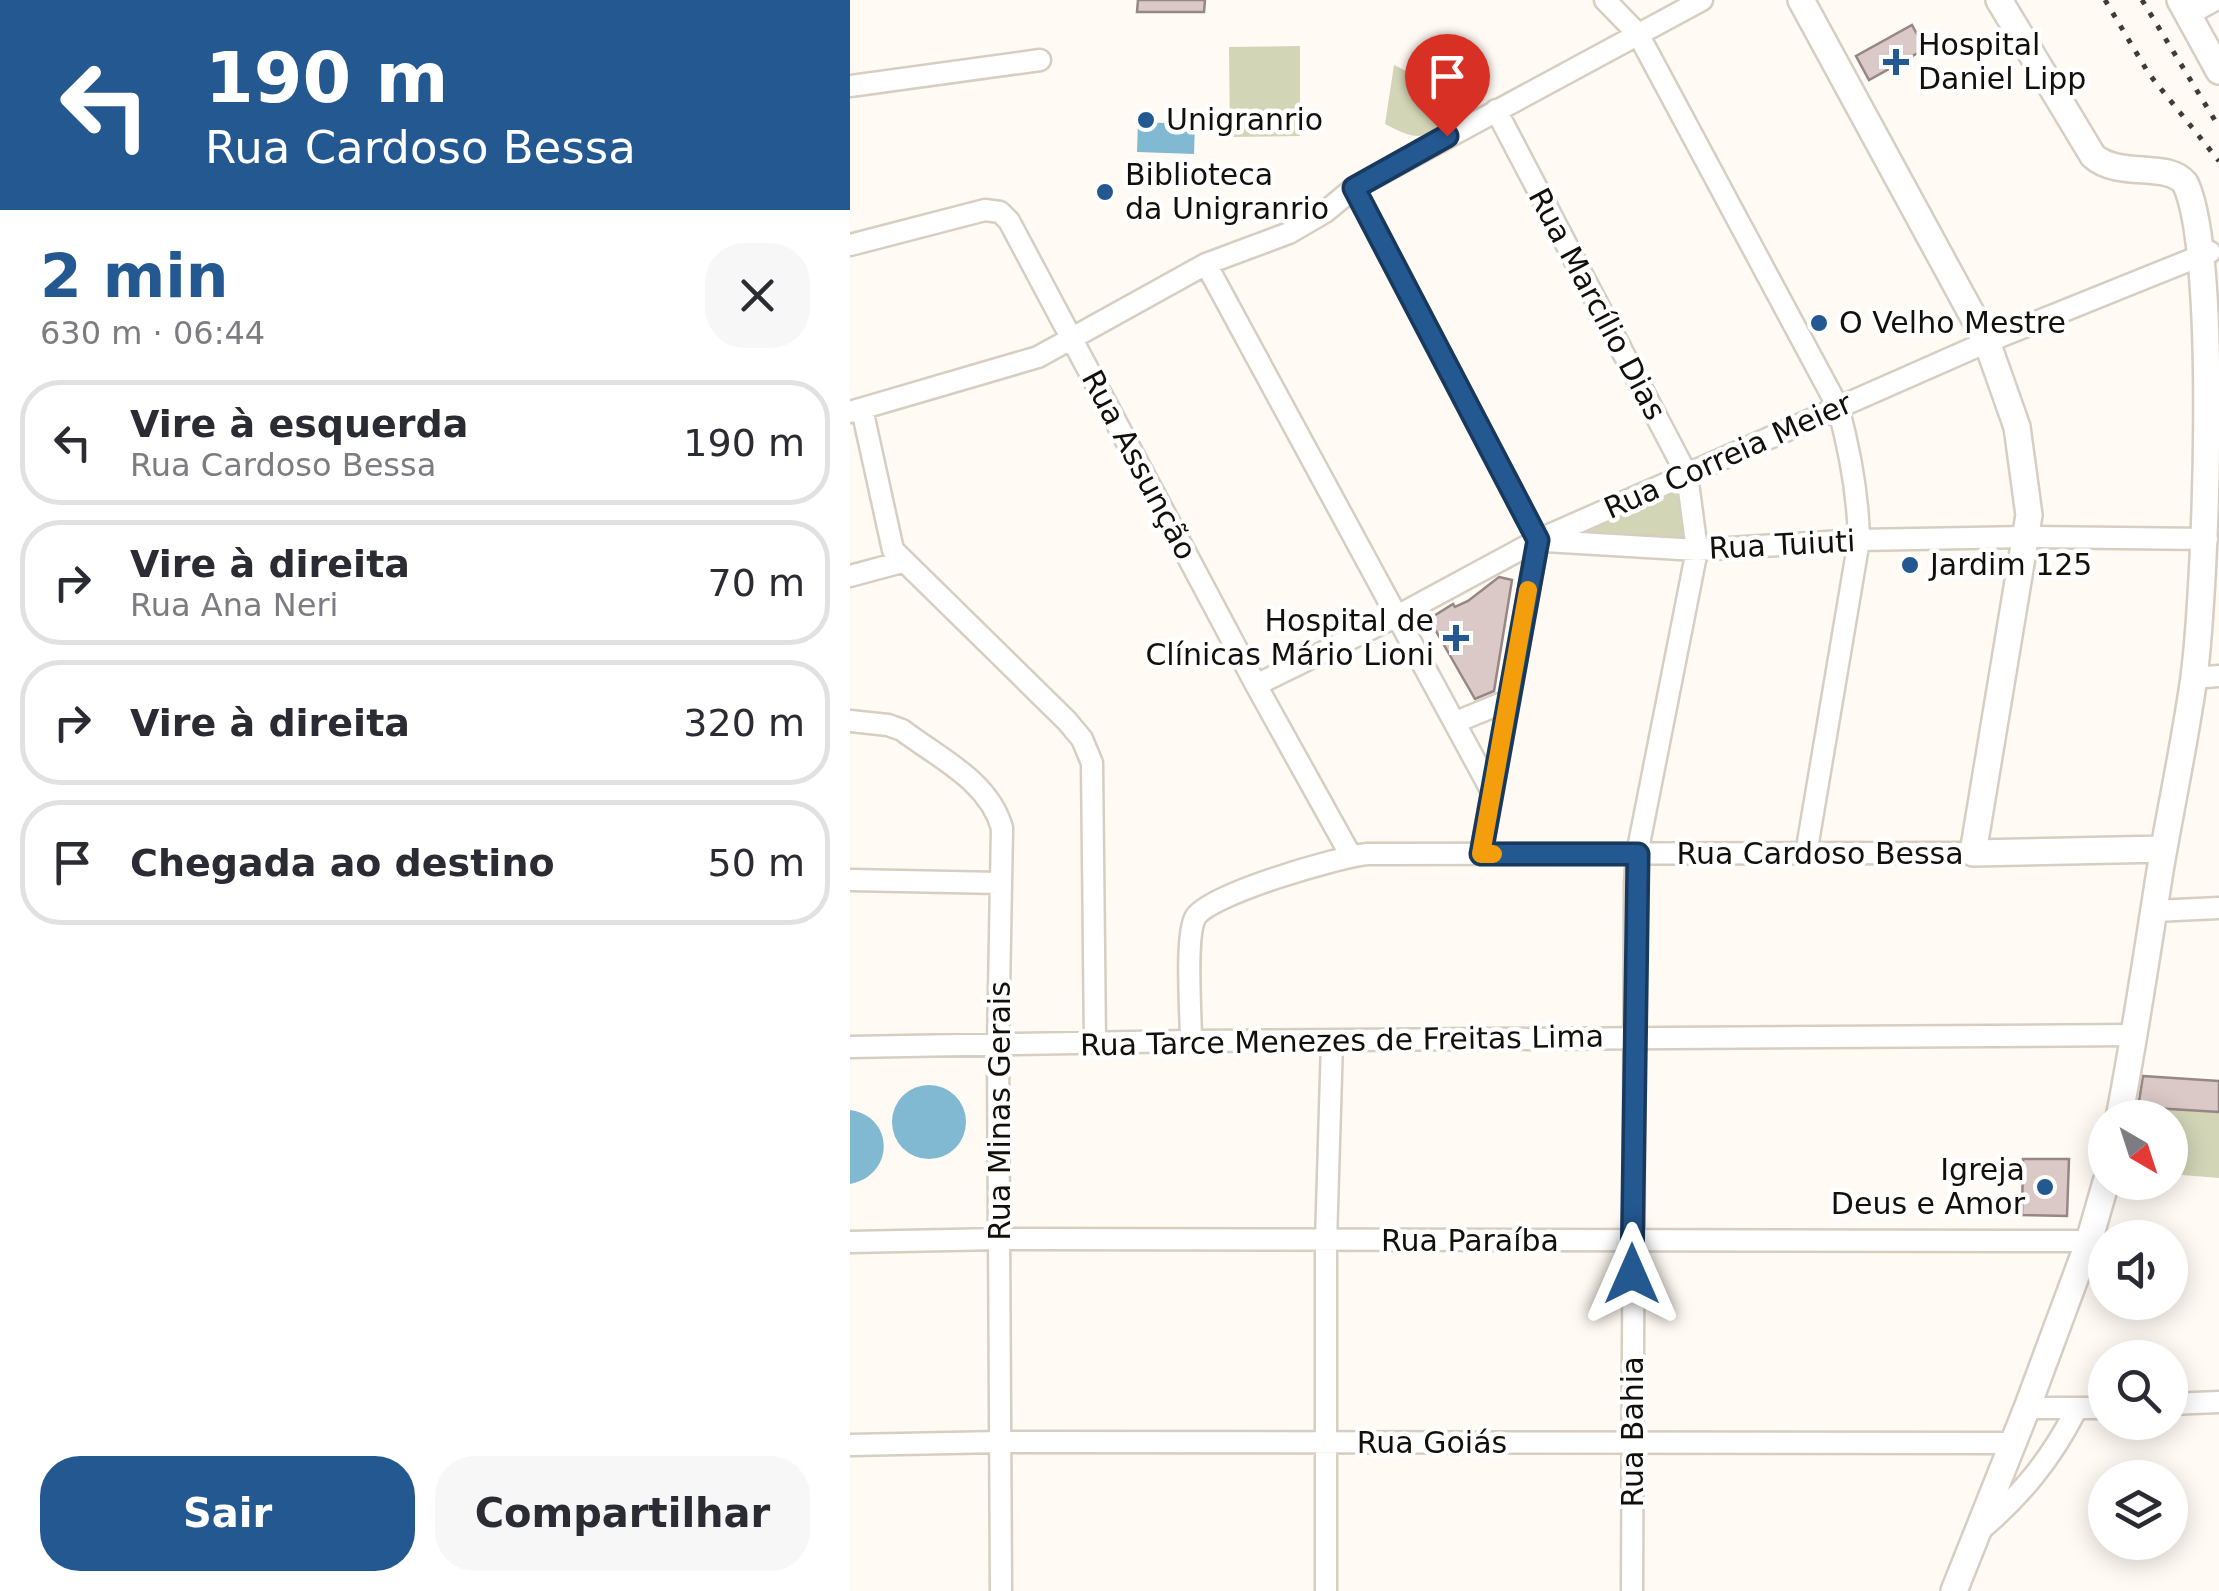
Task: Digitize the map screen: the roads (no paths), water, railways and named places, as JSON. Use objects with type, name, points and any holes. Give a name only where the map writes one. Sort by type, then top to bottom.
[{"type":"main road","points":[[1801,0],[1986,342],[2017,427],[2029,514],[1973,854]]},
{"type":"main road","points":[[1999,0],[2093,156],[2116,169],[2172,175],[2182,180],[2200,214],[2210,252],[2216,304],[2206,677],[2164,850],[2122,1100]]},
{"type":"main road","points":[[2184,8],[2219,71]]},
{"type":"main road","name":"Rua Cardoso Bessa","points":[[1973,854],[2164,850]]},
{"type":"main road","points":[[1954,1591],[2088,1246]]},
{"type":"street","points":[[1605,0],[1638,34],[1838,407],[1854,476],[1859,540],[1806,854]]},
{"type":"street","points":[[1095,1043],[1094,776],[1088,750],[1067,721],[902,562],[889,538],[856,410],[1023,362],[1071,339],[1206,264],[1289,233],[1325,212],[1354,188],[1702,0]]},
{"type":"street","points":[[2184,8],[2216,0]]},
{"type":"street","points":[[850,86],[1040,60]]},
{"type":"street","name":"Rua Marcílio Dias","points":[[1496,110],[1687,475],[1697,550],[1638,854]]},
{"type":"street","points":[[1354,188],[1538,540],[1481,854]]},
{"type":"street","name":"Rua Assunção","points":[[850,245],[994,210],[1005,216],[1256,686],[1352,856]]},
{"type":"street","name":"Rua Correia Meier","points":[[1256,686],[1538,540],[1986,342],[2210,252]]},
{"type":"street","points":[[1206,264],[1492,790]]},
{"type":"street","name":"Rua Tuiuti","points":[[1538,540],[1697,550],[1859,540],[2207,539]]},
{"type":"street","points":[[850,576],[902,562]]},
{"type":"street","points":[[1456,722],[1507,701]]},
{"type":"street","name":"Rua Minas Gerais","points":[[850,721],[902,730],[983,790],[1002,828],[998,1046],[1001,1591]]},
{"type":"street","name":"Rua Bahia","points":[[1632,1591],[1638,854]]},
{"type":"street","name":"Rua Cardoso Bessa","points":[[1192,1041],[1191,939],[1200,910],[1223,897],[1352,856],[1973,854]]},
{"type":"street","points":[[850,880],[1000,883]]},
{"type":"street","points":[[2155,911],[2219,908]]},
{"type":"street","name":"Rua Tarce Menezes de Freitas Lima","points":[[850,1047],[2133,1034]]},
{"type":"street","points":[[1326,1591],[1326,1242],[1332,1042]]},
{"type":"street","name":"Rua Paraíba","points":[[850,1242],[2088,1241]]},
{"type":"street","points":[[2188,1403],[2219,1402]]},
{"type":"street","points":[[2027,1408],[2088,1409]]},
{"type":"street","points":[[1979,1532],[2036,1477],[2076,1410]]},
{"type":"street","name":"Rua Goiás","points":[[850,1445],[2014,1443]]},
{"type":"water","points":[[1138,122],[1195,124],[1194,154],[1137,152]]},
{"type":"water","points":[[929,1085],[955,1096],[966,1122],[955,1148],[929,1159],[903,1148],[892,1122],[903,1096]]},
{"type":"water","points":[[850,1110],[876,1123],[884,1147],[875,1170],[850,1184]]},
{"type":"railway","points":[[2105,0],[2149,74],[2219,161]]},
{"type":"railway","points":[[2142,0],[2219,127]]},
{"type":"place","name":"Hospital Daniel Lipp","points":[[1896,62]]},
{"type":"place","name":"Unigranrio","points":[[1146,120]]},
{"type":"place","name":"Biblioteca da Unigranrio","points":[[1105,192]]},
{"type":"place","name":"O Velho Mestre","points":[[1819,323]]},
{"type":"place","name":"Jardim 125","points":[[1910,565]]},
{"type":"place","name":"Hospital de Clínicas Mário Lioni","points":[[1456,638]]},
{"type":"place","name":"Igreja Deus e Amor","points":[[2045,1187]]}]
